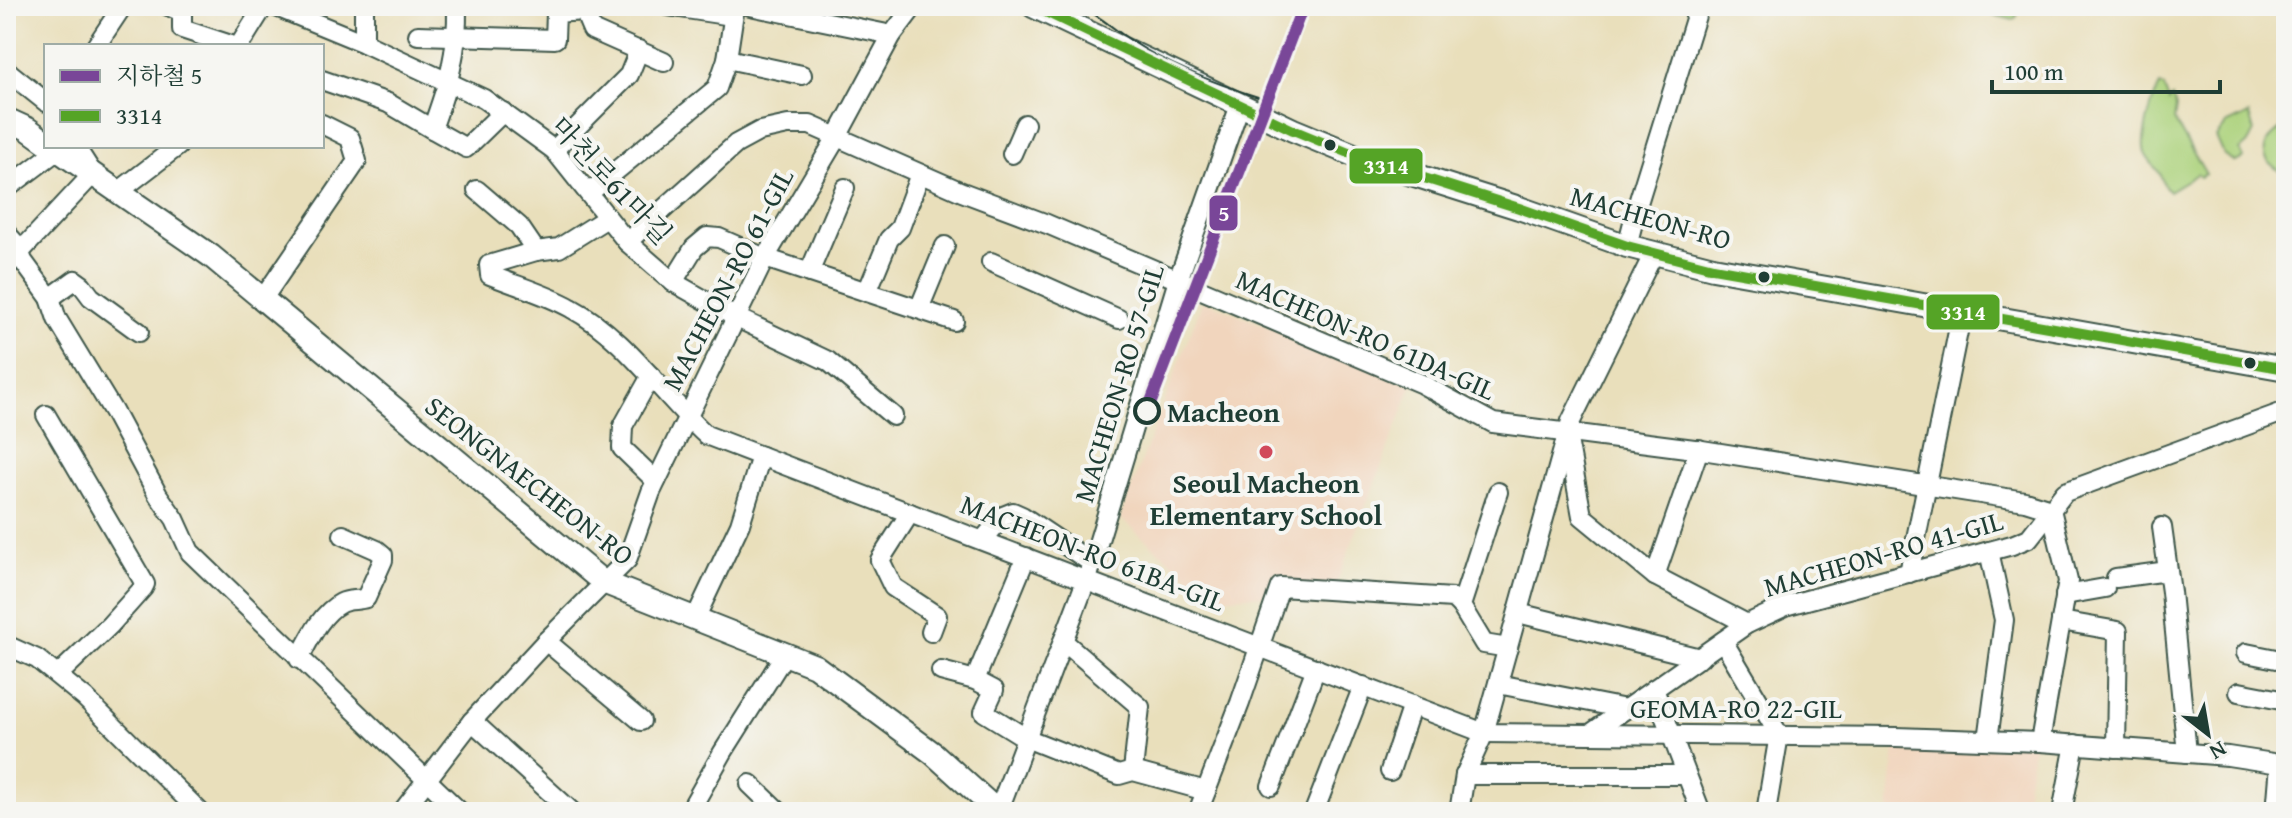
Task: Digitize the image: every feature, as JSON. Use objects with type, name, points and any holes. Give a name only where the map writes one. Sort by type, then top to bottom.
[{"type":"street","points":[[168,6],[182,12],[182,29],[231,44]]},
{"type":"street","points":[[238,44],[264,6]]},
{"type":"street","name":"마천로61마길","points":[[274,6],[364,43],[484,99],[554,150],[627,242],[673,282],[735,317],[828,361],[893,416]]},
{"type":"street","points":[[364,6],[364,43]]},
{"type":"street","points":[[432,129],[448,83],[458,37],[457,6]]},
{"type":"street","points":[[589,193],[717,88],[727,59],[734,11],[667,6]]},
{"type":"street","points":[[750,6],[892,35]]},
{"type":"street","name":"MACHEON-RO 61-GIL","points":[[402,812],[472,721],[627,560],[656,481],[765,258],[837,137],[892,35],[914,6]]},
{"type":"street","name":"MACHEON-RO","points":[[1033,6],[1293,130],[1361,158],[1627,246],[1713,268],[2286,369]]},
{"type":"street","points":[[1627,246],[1699,6]]},
{"type":"street","points":[[97,44],[122,7]]},
{"type":"street","points":[[418,35],[555,39],[556,13],[570,8],[584,11],[592,30],[664,62]]},
{"type":"street","points":[[554,150],[629,75],[639,50]]},
{"type":"street","points":[[727,59],[802,75]]},
{"type":"street","points":[[6,70],[44,100]]},
{"type":"street","points":[[324,81],[388,103],[466,148],[503,112]]},
{"type":"street","name":"MACHEON-RO 57-GIL","points":[[998,812],[1089,571],[1178,280],[1240,105]]},
{"type":"street","name":"SEONGNAECHEON-RO","points":[[7,121],[44,138]]},
{"type":"street","points":[[1012,154],[1025,124]]},
{"type":"street","points":[[262,300],[357,161],[350,138],[324,125]]},
{"type":"street","name":"MACHEON-RO 61DA-GIL","points":[[627,242],[736,144],[760,131],[788,125],[810,125],[1422,384],[1493,423],[1699,449],[2025,501],[2051,509]]},
{"type":"street","points":[[6,189],[56,148]]},
{"type":"street","name":"SEONGNAECHEON-RO","points":[[60,148],[211,256],[603,582],[815,666],[934,754],[998,812]]},
{"type":"street","points":[[118,192],[175,148]]},
{"type":"street","points":[[6,267],[93,174]]},
{"type":"street","points":[[867,292],[889,239],[900,228],[920,174]]},
{"type":"street","points":[[809,273],[845,188]]},
{"type":"street","points":[[477,190],[519,226],[536,251],[559,248],[607,218]]},
{"type":"street","points":[[6,233],[50,298],[57,319],[113,411],[158,495],[175,519],[190,552],[460,812]]},
{"type":"street","points":[[673,282],[694,248],[707,237],[719,238],[765,258],[954,321]]},
{"type":"street","points":[[919,309],[945,246]]},
{"type":"street","name":"MACHEON-RO 61BA-GIL","points":[[536,251],[489,265],[490,275],[570,307],[600,327],[706,435],[1026,557],[1089,571],[1259,646],[1484,733]]},
{"type":"street","points":[[1459,812],[1465,775],[1484,733],[1571,421],[1654,253]]},
{"type":"street","points":[[991,262],[1119,319]]},
{"type":"street","points":[[50,298],[71,282],[78,282],[91,297],[139,332]]},
{"type":"street","points":[[1909,573],[1962,312]]},
{"type":"street","points":[[651,376],[623,426],[622,448],[656,481]]},
{"type":"street","name":"MACHEON-RO 41-GIL","points":[[1590,734],[1747,624],[1788,605],[2029,538],[2065,492],[2286,411]]},
{"type":"street","points":[[46,415],[145,584],[110,625],[58,675]]},
{"type":"street","points":[[1567,433],[1582,516],[1655,576],[1747,624]]},
{"type":"street","points":[[1655,576],[1699,449]]},
{"type":"street","points":[[695,619],[740,524],[761,456]]},
{"type":"street","points":[[1461,606],[1498,492]]},
{"type":"street","points":[[2040,742],[2068,581],[2051,509]]},
{"type":"street","points":[[983,540],[1003,516],[1013,512],[1089,571]]},
{"type":"street","points":[[910,513],[880,560],[893,587],[937,616],[931,632]]},
{"type":"street","points":[[2162,527],[2187,753]]},
{"type":"street","points":[[299,659],[313,633],[332,609],[348,600],[366,598],[383,560],[383,555],[377,550],[343,535]]},
{"type":"street","points":[[1988,740],[2004,620],[1989,551]]},
{"type":"street","points":[[975,680],[1026,557]]},
{"type":"street","points":[[2065,595],[2168,571]]},
{"type":"street","points":[[1198,812],[1280,587],[1453,598],[1484,644],[1508,648]]},
{"type":"street","points":[[1518,613],[1700,658]]},
{"type":"street","points":[[2061,621],[2118,631],[2116,748]]},
{"type":"street","points":[[546,641],[641,721]]},
{"type":"street","points":[[1063,641],[1140,707],[1133,771]]},
{"type":"street","points":[[1723,641],[1779,735],[1766,812]]},
{"type":"street","points":[[6,645],[37,659],[85,698],[200,812]]},
{"type":"street","points":[[2246,653],[2286,661]]},
{"type":"street","points":[[689,812],[785,654]]},
{"type":"street","points":[[1271,786],[1316,668]]},
{"type":"street","points":[[941,671],[975,680],[994,690],[984,712],[1026,738],[1119,775],[1133,771],[1206,791]]},
{"type":"street","points":[[1498,684],[1626,709]]},
{"type":"street","points":[[1314,812],[1363,686]]},
{"type":"street","points":[[1654,689],[1701,812]]},
{"type":"street","points":[[2239,692],[2286,701]]},
{"type":"street","points":[[1390,771],[1412,705]]},
{"type":"street","points":[[472,721],[572,812]]},
{"type":"street","name":"GEOMA-RO 22-GIL","points":[[1484,733],[1779,735],[2040,742],[2228,756],[2283,764]]},
{"type":"street","points":[[2062,812],[2075,744]]},
{"type":"street","points":[[2276,812],[2283,764]]},
{"type":"street","points":[[1465,775],[1686,775]]},
{"type":"street","points":[[750,784],[779,812]]},
{"type":"shaded area","name":"Seoul Macheon Elementary School","points":[[1203,300],[1412,386],[1335,587],[1273,582],[1267,595],[1216,600],[1120,518]]},
{"type":"shaded area","points":[[1896,737],[2034,741],[2024,812],[1889,812]]},
{"type":"green space","points":[[1958,6],[2018,6],[2017,16],[2013,20]]},
{"type":"green space","points":[[2160,85],[2164,87],[2169,101],[2172,97],[2176,107],[2174,120],[2206,174],[2200,177],[2197,174],[2169,191],[2146,156],[2144,147],[2148,118]]},
{"type":"green space","points":[[2249,114],[2254,132],[2240,150],[2244,158],[2235,162],[2224,155],[2216,137],[2226,125]]},
{"type":"green space","points":[[2286,126],[2286,177],[2270,163],[2265,147]]},
{"type":"tram line","points":[[1080,6],[1163,59],[1211,81],[1261,98]]},
{"type":"metro line","name":"5","points":[[1144,420],[1303,6]]},
{"type":"transit line","name":"3314","points":[[1033,6],[1293,130],[1361,158],[1627,246],[1713,268],[2286,369]]},
{"type":"place","name":"Macheon","points":[[1147,411]]},
{"type":"place","name":"Seoul Macheon Elementary School","points":[[1266,452]]}]
